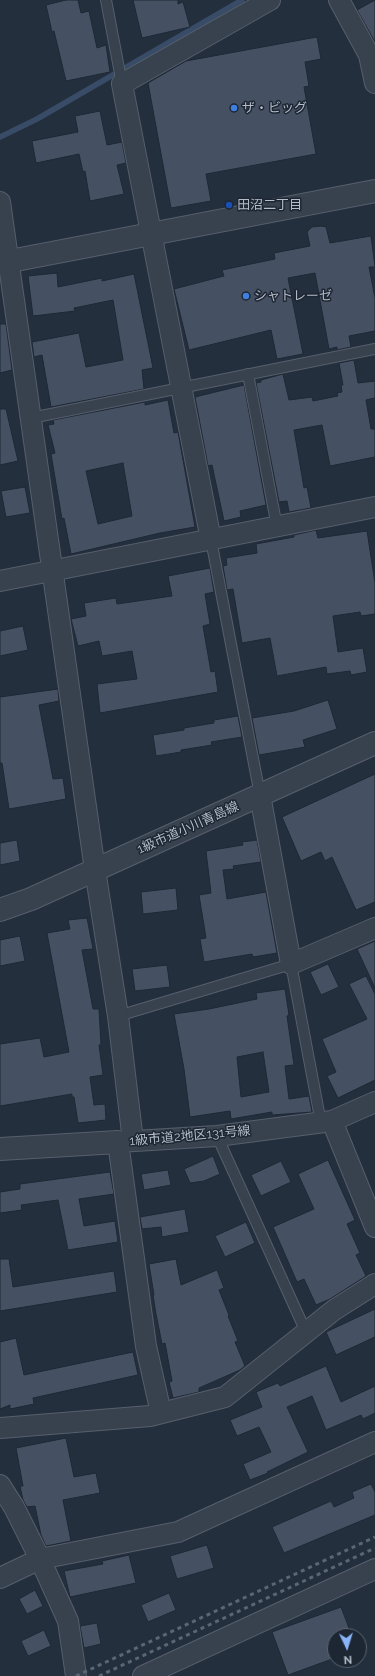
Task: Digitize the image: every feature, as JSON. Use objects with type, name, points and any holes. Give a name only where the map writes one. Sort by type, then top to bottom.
[{"type":"street","points":[[211,540],[122,84],[270,0]]},
{"type":"street","points":[[339,0],[372,54],[375,83]]},
{"type":"street","points":[[4,262],[375,191]]},
{"type":"street","points":[[0,202],[4,262],[31,418],[95,870],[118,1016],[125,1141],[146,1346],[161,1413]]},
{"type":"street","points":[[0,581],[375,507]]},
{"type":"street","name":"1級市道小川青島線","points":[[0,910],[31,899],[375,743]]},
{"type":"street","points":[[260,795],[291,964],[375,928]]},
{"type":"street","name":"1級市道2地区131号線","points":[[0,1149],[217,1136],[327,1122],[375,1102]]},
{"type":"street","points":[[327,1122],[375,1227]]},
{"type":"street","points":[[0,1428],[150,1416],[225,1397],[334,1310],[375,1284]]},
{"type":"street","points":[[0,1578],[40,1559],[178,1532],[375,1442]]},
{"type":"street","points":[[0,1485],[14,1507],[40,1559],[68,1621],[76,1676]]},
{"type":"street","points":[[143,1676],[375,1569]]},
{"type":"lane","points":[[106,0],[122,84]]},
{"type":"lane","points":[[31,418],[375,349]]},
{"type":"lane","points":[[248,374],[276,527]]},
{"type":"lane","points":[[211,540],[260,795]]},
{"type":"lane","points":[[118,1016],[291,964],[327,1122]]},
{"type":"lane","points":[[217,1136],[306,1332]]},
{"type":"building","points":[[66,0],[78,0],[81,13],[89,11],[97,48],[106,45],[110,72],[66,81],[46,5]]},
{"type":"building","points":[[133,0],[178,0],[178,4],[183,2],[190,27],[142,38]]},
{"type":"building","points":[[375,0],[375,42],[357,10]]},
{"type":"building","points":[[317,37],[321,59],[305,62],[309,86],[304,87],[316,154],[206,174],[211,201],[171,208],[148,83],[186,61]]},
{"type":"building","points":[[100,111],[107,145],[122,142],[126,163],[117,165],[124,194],[90,201],[85,171],[83,172],[79,154],[36,163],[32,141],[78,132],[75,116]]},
{"type":"building","points":[[312,227],[326,227],[330,243],[371,236],[375,267],[369,267],[375,298],[375,331],[349,336],[351,347],[337,350],[337,347],[329,349],[315,273],[288,278],[303,354],[277,359],[271,330],[189,350],[174,289],[224,276],[222,270],[275,259],[274,253],[310,246],[307,232]]},
{"type":"building","points":[[57,273],[58,287],[102,278],[102,281],[134,274],[153,368],[142,370],[144,389],[51,407],[42,355],[34,357],[32,342],[79,333],[86,367],[123,360],[113,300],[74,308],[75,311],[33,316],[28,276]]},
{"type":"building","points":[[0,324],[6,324],[12,370],[0,373]]},
{"type":"building","points":[[354,360],[358,383],[375,381],[375,398],[366,400],[371,429],[375,429],[375,457],[330,466],[322,425],[294,430],[304,488],[307,487],[311,508],[289,512],[287,501],[279,502],[256,383],[261,382],[261,380],[283,374],[289,400],[312,397],[313,401],[338,396],[337,393],[342,392],[341,385],[343,385],[339,363]]},
{"type":"building","points":[[244,385],[266,505],[240,511],[241,517],[224,521],[212,465],[208,466],[195,397]]},
{"type":"building","points":[[168,400],[174,433],[178,432],[195,527],[160,533],[71,554],[64,518],[62,519],[51,454],[55,453],[48,425],[54,424],[53,420],[145,402],[145,405]],"holes":[[[123,463],[132,516],[98,524],[86,471]]]},
{"type":"building","points":[[0,409],[6,409],[18,461],[0,465]]},
{"type":"building","points":[[25,487],[30,513],[6,517],[1,491]]},
{"type":"building","points":[[316,530],[318,538],[367,531],[375,583],[375,614],[361,616],[360,612],[333,616],[338,652],[363,648],[367,672],[351,675],[350,671],[327,674],[326,667],[277,676],[270,638],[242,643],[233,589],[227,590],[223,566],[227,565],[226,558],[257,553],[256,544],[294,537],[294,535]]},
{"type":"building","points":[[210,568],[214,592],[205,594],[210,624],[203,626],[211,672],[215,671],[218,692],[100,713],[97,684],[137,679],[132,651],[102,656],[99,641],[78,646],[71,619],[86,616],[84,603],[116,598],[117,604],[172,596],[168,576]]},
{"type":"building","points":[[23,626],[28,650],[0,656],[0,631]]},
{"type":"building","points":[[58,689],[59,701],[39,705],[53,779],[63,778],[66,799],[9,809],[2,763],[0,763],[0,697]]},
{"type":"building","points":[[328,700],[337,729],[303,740],[305,747],[259,755],[252,718],[294,711]]},
{"type":"building","points":[[238,716],[242,737],[211,742],[212,745],[156,756],[153,735],[184,730],[184,728],[214,723],[214,720]]},
{"type":"building","points":[[375,774],[375,902],[356,910],[332,857],[325,861],[321,852],[301,861],[282,817]]},
{"type":"building","points":[[17,840],[20,861],[0,865],[0,843]]},
{"type":"building","points":[[257,840],[261,862],[233,866],[234,869],[223,870],[227,899],[266,892],[277,953],[253,957],[252,954],[204,962],[200,939],[206,938],[199,895],[211,893],[206,851],[243,845],[242,842]]},
{"type":"building","points":[[176,888],[178,910],[143,914],[141,892]]},
{"type":"building","points":[[87,918],[93,949],[82,950],[93,1009],[99,1009],[101,1045],[99,1045],[103,1075],[90,1077],[94,1105],[105,1104],[106,1120],[78,1123],[74,1097],[72,1097],[72,1094],[0,1106],[0,1044],[40,1038],[44,1057],[69,1052],[47,933],[70,929],[68,920]]},
{"type":"building","points":[[20,936],[25,961],[0,966],[0,940]]},
{"type":"building","points":[[375,941],[375,988],[357,949]]},
{"type":"building","points":[[328,964],[339,987],[321,995],[310,972]]},
{"type":"building","points":[[167,965],[170,987],[135,991],[132,969]]},
{"type":"building","points":[[366,976],[375,994],[375,1080],[338,1098],[327,1076],[336,1072],[322,1039],[367,1019],[349,984]]},
{"type":"building","points":[[285,989],[294,1065],[285,1066],[289,1099],[309,1096],[312,1112],[272,1115],[272,1112],[231,1119],[230,1111],[190,1117],[184,1069],[174,1014],[209,1009],[257,999],[256,993]],"holes":[[[263,1052],[269,1092],[241,1097],[237,1057]]]},
{"type":"building","points":[[213,1156],[220,1174],[204,1181],[190,1183],[184,1169]]},
{"type":"building","points":[[328,1160],[355,1220],[347,1224],[360,1253],[356,1255],[366,1276],[330,1299],[316,1305],[304,1279],[297,1282],[273,1227],[314,1209],[298,1174]]},
{"type":"building","points":[[281,1161],[291,1182],[261,1196],[251,1175]]},
{"type":"building","points":[[168,1170],[171,1185],[144,1190],[141,1174]]},
{"type":"building","points":[[110,1172],[114,1194],[79,1199],[84,1226],[115,1221],[118,1242],[68,1250],[58,1200],[21,1205],[22,1210],[0,1213],[0,1192],[20,1189],[20,1184]]},
{"type":"building","points":[[185,1209],[189,1232],[162,1237],[161,1227],[142,1229],[140,1217]]},
{"type":"building","points":[[246,1222],[255,1243],[225,1257],[215,1236]]},
{"type":"building","points":[[0,1259],[9,1259],[13,1287],[114,1271],[117,1292],[0,1311]]},
{"type":"building","points":[[176,1259],[181,1285],[217,1270],[224,1288],[219,1290],[238,1341],[235,1342],[245,1366],[240,1370],[199,1388],[199,1392],[173,1398],[169,1382],[172,1381],[165,1343],[162,1344],[156,1314],[149,1264]]},
{"type":"building","points":[[375,1309],[375,1337],[336,1355],[326,1332]]},
{"type":"building","points":[[16,1338],[24,1375],[133,1352],[138,1375],[33,1398],[34,1404],[10,1409],[10,1405],[0,1409],[0,1342]]},
{"type":"building","points":[[326,1366],[341,1402],[375,1386],[375,1413],[363,1419],[361,1415],[326,1430],[312,1396],[287,1407],[308,1452],[267,1472],[268,1473],[250,1480],[243,1464],[271,1452],[259,1427],[237,1436],[230,1420],[262,1407],[256,1392],[278,1383],[280,1386]]},
{"type":"building","points":[[66,1438],[74,1477],[96,1473],[100,1493],[63,1500],[71,1541],[46,1546],[41,1535],[35,1506],[27,1507],[23,1500],[20,1486],[23,1486],[16,1448]]},
{"type":"building","points":[[371,1484],[375,1492],[375,1515],[284,1553],[272,1527],[331,1501],[334,1507],[354,1498],[352,1492]]},
{"type":"building","points":[[207,1545],[214,1568],[177,1579],[170,1556]]},
{"type":"building","points":[[129,1555],[136,1583],[70,1597],[64,1571],[103,1564],[102,1561]]},
{"type":"building","points":[[35,1590],[43,1606],[27,1614],[19,1599]]},
{"type":"building","points":[[169,1593],[176,1610],[148,1622],[141,1605]]},
{"type":"building","points":[[341,1607],[349,1628],[327,1628],[327,1661],[288,1675],[272,1632]]},
{"type":"building","points":[[97,1623],[101,1644],[84,1648],[80,1626]]},
{"type":"building","points":[[44,1630],[51,1646],[28,1656],[21,1641]]},
{"type":"waterway","points":[[0,137],[37,119],[242,0]]},
{"type":"railway","points":[[76,1676],[375,1537]]},
{"type":"railway","points":[[99,1676],[375,1548]]},
{"type":"place","name":"ザ・ビッグ","points":[[234,108]]},
{"type":"place","name":"田沼二丁目","points":[[229,205]]},
{"type":"place","name":"シャトレーゼ","points":[[246,296]]}]
